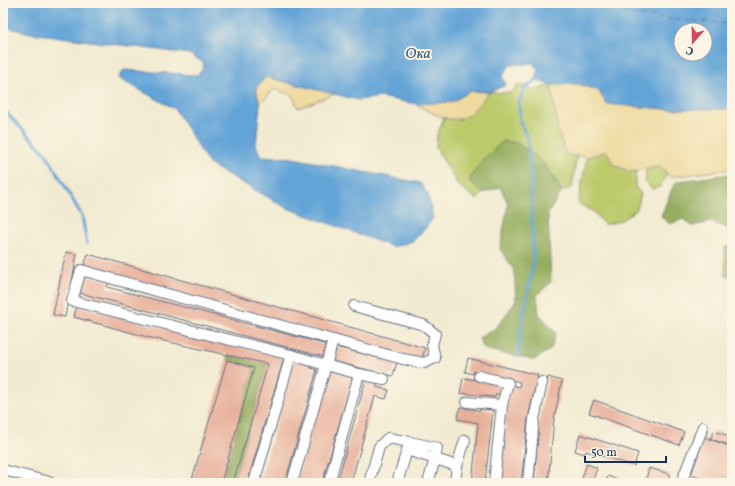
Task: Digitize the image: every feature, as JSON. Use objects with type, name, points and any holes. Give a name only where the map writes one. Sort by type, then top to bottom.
[{"type":"lane","points":[[354,306],[424,325],[435,334],[432,345],[435,358],[424,363],[333,340],[81,270],[72,301],[384,379]]},
{"type":"lane","points":[[292,483],[333,340]]},
{"type":"lane","points":[[254,483],[292,355]]},
{"type":"lane","points":[[328,483],[360,374]]},
{"type":"lane","points":[[479,376],[508,383],[502,405],[494,483]]},
{"type":"lane","points":[[528,483],[534,419],[542,382]]},
{"type":"lane","points":[[467,402],[502,405]]},
{"type":"lane","points":[[682,483],[702,427]]},
{"type":"lane","points":[[369,483],[379,446],[388,438],[435,459],[457,466]]},
{"type":"lane","points":[[454,483],[457,466],[465,440]]},
{"type":"lane","points":[[397,483],[408,446]]},
{"type":"lane","points":[[428,483],[435,459]]},
{"type":"lane","points":[[3,470],[49,483]]},
{"type":"green space","points":[[518,84],[535,90],[551,85],[566,154],[577,155],[572,188],[562,191],[542,161],[469,181],[483,193],[477,200],[458,185],[436,148],[437,135],[444,118],[460,119],[467,116],[489,92],[511,93]]},
{"type":"green space","points":[[503,141],[517,143],[542,161],[562,191],[548,214],[551,282],[537,295],[539,314],[556,333],[551,349],[534,360],[484,349],[479,338],[496,328],[516,301],[514,270],[500,249],[508,204],[500,187],[483,193],[469,181],[482,160]]},
{"type":"green space","points":[[607,151],[630,172],[636,171],[635,186],[641,194],[637,209],[622,220],[605,225],[594,212],[578,203],[587,157]]},
{"type":"green space","points":[[661,166],[667,174],[660,187],[652,189],[645,182],[646,169]]},
{"type":"green space","points":[[732,174],[732,230],[711,222],[692,226],[683,219],[670,224],[661,216],[674,184],[679,181]]},
{"type":"green space","points":[[732,246],[732,278],[725,275],[725,247]]},
{"type":"green space","points":[[228,355],[268,364],[233,483],[221,483],[254,368],[227,360]]},
{"type":"sand","points":[[266,77],[335,94],[298,108],[292,95],[274,89],[260,104],[255,88]]},
{"type":"sand","points":[[579,84],[599,91],[606,104],[666,109],[732,109],[732,169],[670,177],[661,166],[630,172],[613,164],[607,151],[587,157],[566,154],[558,131],[551,85]]},
{"type":"sand","points":[[470,91],[489,92],[474,110],[462,118],[448,119],[441,117],[416,104],[452,102]]},
{"type":"water","name":"Ока","points":[[3,3],[732,3],[732,109],[666,109],[606,104],[599,91],[579,84],[551,85],[536,80],[538,70],[533,63],[510,65],[502,77],[506,85],[489,92],[470,91],[452,102],[416,104],[380,97],[358,100],[266,77],[256,88],[260,104],[256,146],[261,156],[293,158],[420,183],[428,194],[433,218],[413,241],[393,247],[287,208],[209,164],[175,109],[118,78],[124,70],[196,75],[202,71],[204,63],[189,54],[30,33],[10,28],[6,16],[3,15]]},
{"type":"building","points":[[66,252],[77,254],[65,317],[53,315]]},
{"type":"building","points":[[88,254],[425,348],[422,360],[84,266]]},
{"type":"building","points":[[85,275],[109,281],[107,287],[328,345],[325,357],[80,293]]},
{"type":"building","points":[[77,306],[284,358],[247,483],[233,483],[268,364],[151,338],[74,317]]},
{"type":"building","points":[[335,347],[397,362],[393,376],[332,361]]},
{"type":"building","points":[[468,358],[538,375],[528,418],[521,483],[499,483],[507,405],[511,385],[519,387],[520,382],[474,371],[473,374],[465,372]]},
{"type":"building","points":[[295,359],[313,364],[311,368],[317,370],[285,483],[259,483]]},
{"type":"building","points":[[227,360],[254,368],[221,483],[191,483]]},
{"type":"building","points":[[329,369],[353,376],[322,483],[296,483]]},
{"type":"building","points":[[548,377],[562,381],[554,419],[548,483],[534,483],[539,419]]},
{"type":"building","points":[[463,378],[504,384],[502,395],[496,394],[495,397],[460,393]]},
{"type":"building","points":[[366,379],[378,382],[376,387],[389,390],[386,399],[375,396],[351,483],[337,483]]},
{"type":"building","points":[[594,400],[684,432],[679,445],[589,413]]},
{"type":"building","points":[[460,407],[480,411],[480,409],[493,410],[485,483],[472,483],[478,423],[457,419]]},
{"type":"building","points":[[714,431],[732,437],[732,446],[711,439]]},
{"type":"building","points":[[580,434],[638,453],[634,466],[586,451],[585,454],[575,451]]},
{"type":"building","points":[[704,437],[732,447],[732,483],[715,483],[691,475]]},
{"type":"building","points":[[587,464],[597,468],[592,483],[580,483]]},
{"type":"building","points":[[649,468],[670,474],[667,483],[645,483]]},
{"type":"building","points":[[608,476],[625,483],[605,483]]},
{"type":"waterway","points":[[518,356],[520,333],[533,265],[531,177],[528,140],[520,122],[519,104],[524,89],[536,80]]},
{"type":"waterway","points":[[3,109],[47,155],[82,216],[87,244]]},
{"type":"ferry route","points":[[569,3],[658,18],[732,24]]}]
